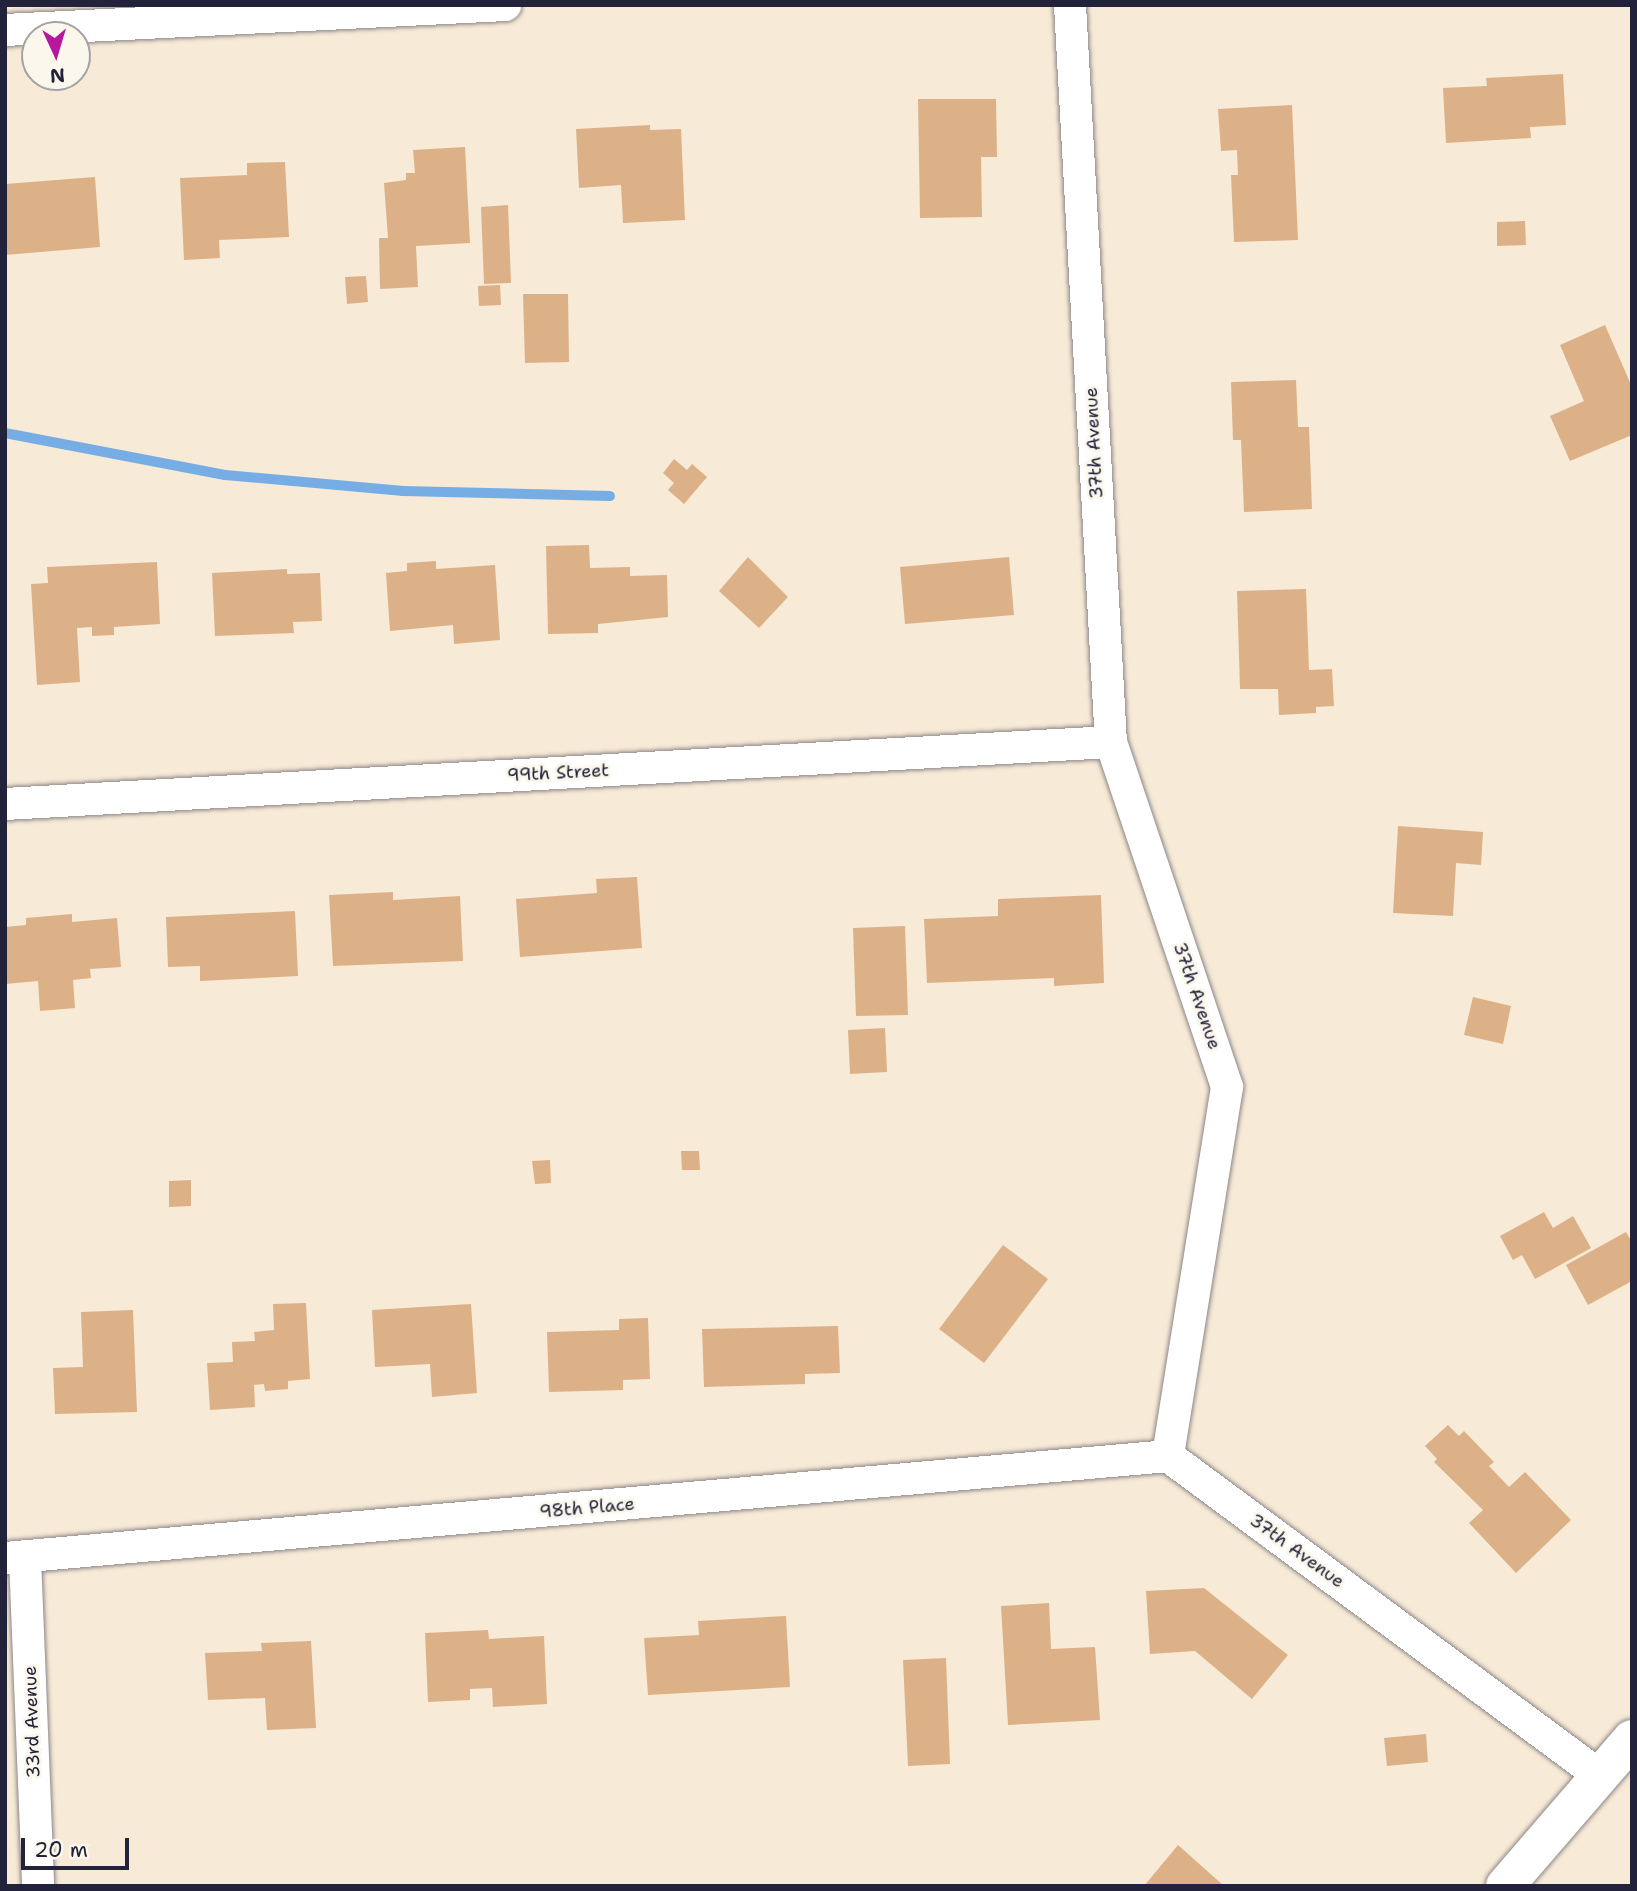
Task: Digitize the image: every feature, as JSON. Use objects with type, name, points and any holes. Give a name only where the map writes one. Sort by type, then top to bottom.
[{"type":"street","points":[[5,30],[505,5]]},
{"type":"street","name":"37th Avenue","points":[[1070,5],[1111,742],[1227,1087],[1168,1456],[1599,1775]]},
{"type":"street","name":"99th Street","points":[[5,804],[1111,742]]},
{"type":"street","name":"98th Place","points":[[15,1558],[1168,1456]]},
{"type":"street","name":"33rd Avenue","points":[[15,1558],[38,1886]]},
{"type":"street","points":[[1505,1886],[1632,1739]]},
{"type":"building","points":[[1563,74],[1566,125],[1530,127],[1531,138],[1446,143],[1443,88],[1487,86],[1486,78]]},
{"type":"building","points":[[918,99],[996,99],[997,157],[981,157],[982,217],[920,218]]},
{"type":"building","points":[[1292,105],[1298,240],[1234,242],[1231,175],[1238,175],[1237,150],[1221,151],[1218,109]]},
{"type":"building","points":[[650,125],[650,130],[681,129],[685,220],[623,223],[621,185],[579,188],[576,129]]},
{"type":"building","points":[[465,147],[470,243],[416,246],[418,287],[380,289],[379,238],[388,238],[384,183],[406,180],[406,173],[415,173],[413,150]]},
{"type":"building","points":[[285,162],[289,237],[219,240],[220,258],[184,260],[180,178],[247,175],[247,163]]},
{"type":"building","points":[[95,177],[100,247],[5,255],[5,184]]},
{"type":"building","points":[[508,205],[511,283],[484,284],[481,207]]},
{"type":"building","points":[[1525,221],[1526,245],[1497,246],[1497,222]]},
{"type":"building","points":[[366,276],[368,302],[347,304],[345,277]]},
{"type":"building","points":[[500,285],[501,305],[479,306],[478,286]]},
{"type":"building","points":[[523,294],[568,294],[569,362],[525,363]]},
{"type":"building","points":[[1605,325],[1632,387],[1632,435],[1570,461],[1550,416],[1584,401],[1560,345]]},
{"type":"building","points":[[1296,380],[1298,427],[1309,427],[1312,509],[1244,512],[1241,440],[1233,440],[1231,382]]},
{"type":"building","points":[[674,459],[687,470],[692,464],[707,477],[684,504],[668,490],[674,483],[663,473]]},
{"type":"building","points":[[589,545],[590,568],[630,567],[630,576],[667,575],[668,617],[598,624],[598,633],[548,634],[546,546]]},
{"type":"building","points":[[748,557],[788,597],[759,628],[719,591]]},
{"type":"building","points":[[1009,557],[1014,615],[905,624],[900,567]]},
{"type":"building","points":[[436,561],[436,569],[495,565],[500,640],[454,644],[453,625],[390,631],[386,573],[407,571],[407,563]]},
{"type":"building","points":[[157,562],[160,624],[114,627],[114,635],[92,636],[92,627],[77,628],[80,682],[37,685],[31,584],[48,583],[47,567]]},
{"type":"building","points":[[287,569],[287,574],[320,573],[322,621],[293,622],[294,633],[215,636],[212,573]]},
{"type":"building","points":[[1306,589],[1309,670],[1332,669],[1334,706],[1316,707],[1316,713],[1279,715],[1278,689],[1240,689],[1237,591]]},
{"type":"building","points":[[1398,826],[1483,832],[1481,865],[1456,863],[1453,916],[1393,913]]},
{"type":"building","points":[[637,877],[642,948],[520,957],[516,899],[597,893],[596,879]]},
{"type":"building","points":[[393,892],[393,900],[460,896],[463,961],[333,966],[329,895]]},
{"type":"building","points":[[1101,895],[1104,983],[1054,986],[1054,978],[927,983],[924,919],[998,916],[998,899]]},
{"type":"building","points":[[295,911],[298,976],[200,981],[200,966],[168,967],[166,917]]},
{"type":"building","points":[[72,914],[72,922],[117,918],[121,967],[90,969],[91,978],[73,980],[75,1008],[40,1011],[38,981],[5,984],[5,927],[26,925],[26,918]]},
{"type":"building","points":[[905,926],[908,1015],[856,1016],[853,928]]},
{"type":"building","points":[[1473,997],[1511,1006],[1503,1044],[1464,1035]]},
{"type":"building","points":[[885,1028],[887,1072],[850,1074],[848,1030]]},
{"type":"building","points":[[681,1151],[699,1151],[700,1170],[682,1170]]},
{"type":"building","points":[[550,1160],[551,1183],[535,1184],[532,1161]]},
{"type":"building","points":[[191,1180],[191,1206],[169,1207],[169,1181]]},
{"type":"building","points":[[1544,1212],[1553,1228],[1573,1216],[1591,1248],[1535,1279],[1522,1255],[1513,1260],[1500,1236]]},
{"type":"building","points":[[1626,1232],[1632,1242],[1632,1281],[1588,1305],[1566,1265]]},
{"type":"building","points":[[1003,1245],[1048,1279],[984,1363],[939,1329]]},
{"type":"building","points":[[306,1303],[310,1379],[288,1381],[288,1389],[265,1391],[264,1384],[254,1385],[255,1407],[210,1410],[207,1363],[233,1362],[232,1342],[255,1341],[254,1332],[274,1330],[273,1304]]},
{"type":"building","points":[[471,1304],[477,1393],[432,1397],[430,1364],[375,1367],[372,1310]]},
{"type":"building","points":[[133,1310],[137,1412],[55,1414],[53,1368],[83,1367],[81,1312]]},
{"type":"building","points":[[648,1318],[650,1379],[623,1380],[623,1390],[549,1392],[547,1332],[619,1330],[619,1319]]},
{"type":"building","points":[[838,1326],[840,1373],[805,1374],[805,1384],[704,1387],[702,1329]]},
{"type":"building","points":[[1448,1425],[1459,1436],[1464,1431],[1494,1462],[1489,1466],[1509,1487],[1525,1472],[1571,1520],[1516,1573],[1469,1523],[1483,1510],[1434,1462],[1437,1459],[1425,1446]]},
{"type":"building","points":[[1204,1588],[1288,1655],[1252,1699],[1195,1651],[1150,1654],[1146,1591]]},
{"type":"building","points":[[1049,1603],[1051,1649],[1095,1647],[1100,1720],[1008,1725],[1001,1606]]},
{"type":"building","points":[[786,1616],[790,1687],[648,1695],[644,1638],[699,1635],[698,1621]]},
{"type":"building","points":[[488,1630],[489,1639],[544,1636],[547,1704],[493,1707],[492,1688],[470,1689],[470,1700],[428,1702],[425,1633]]},
{"type":"building","points":[[311,1641],[316,1728],[267,1730],[265,1698],[208,1700],[205,1653],[262,1651],[261,1643]]},
{"type":"building","points":[[946,1658],[950,1764],[908,1766],[903,1660]]},
{"type":"building","points":[[1426,1734],[1428,1762],[1387,1766],[1384,1738]]},
{"type":"building","points":[[1178,1845],[1224,1886],[1144,1886]]},
{"type":"waterway","points":[[5,433],[225,475],[403,491],[610,496]]}]
